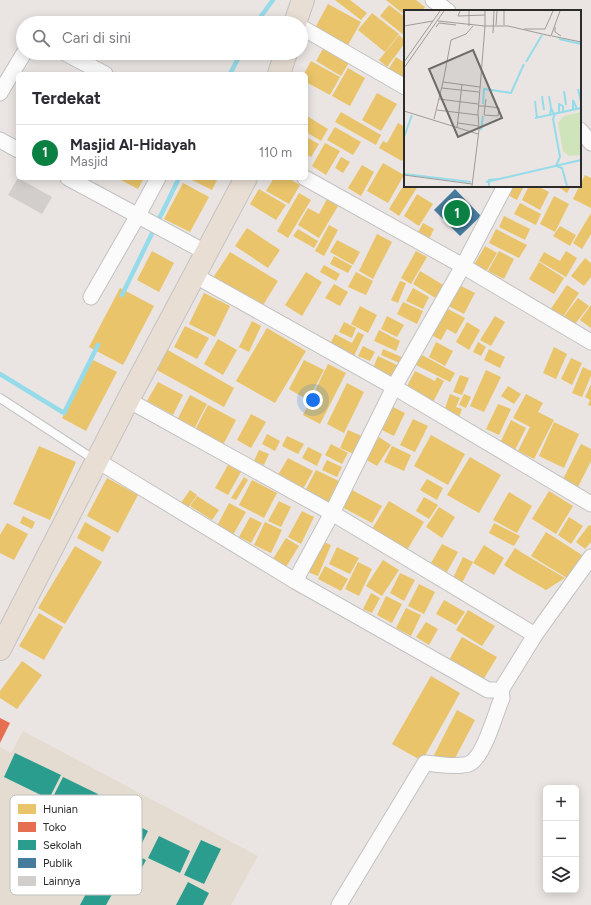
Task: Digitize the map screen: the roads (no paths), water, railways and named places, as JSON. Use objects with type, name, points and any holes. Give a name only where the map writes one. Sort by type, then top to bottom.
[{"type":"highway","points":[[297,16],[303,0]]},
{"type":"highway","points":[[280,72],[284,60]]},
{"type":"highway","points":[[0,649],[98,461],[128,400],[245,180]]},
{"type":"street","points":[[433,0],[447,10]]},
{"type":"street","points":[[308,31],[404,86]]},
{"type":"street","points":[[0,93],[20,60]]},
{"type":"street","points":[[78,60],[101,72]]},
{"type":"street","points":[[581,131],[591,143]]},
{"type":"street","points":[[0,140],[16,149]]},
{"type":"street","points":[[72,180],[156,227],[207,253]]},
{"type":"street","points":[[91,297],[139,217],[157,180]]},
{"type":"street","points":[[308,180],[463,266],[591,342]]},
{"type":"street","points":[[295,581],[332,513],[394,387],[463,266],[504,187]]},
{"type":"street","points":[[194,275],[394,387],[591,504]]},
{"type":"street","points":[[128,400],[332,513],[535,635]]},
{"type":"street","points":[[98,461],[295,581],[488,690],[501,690]]},
{"type":"street","points":[[339,905],[425,763],[447,766],[464,765],[471,763],[476,759],[482,749],[500,704],[502,698],[501,690],[535,635],[591,557]]},
{"type":"lane","points":[[0,398],[98,461]]},
{"type":"waterway","points":[[261,16],[273,0]]},
{"type":"waterway","points":[[231,72],[237,60]]},
{"type":"waterway","points":[[122,295],[178,180]]},
{"type":"waterway","points":[[0,374],[64,413],[98,345]]},
{"type":"place","name":"Masjid Al-Hidayah","points":[[457,213]]}]
